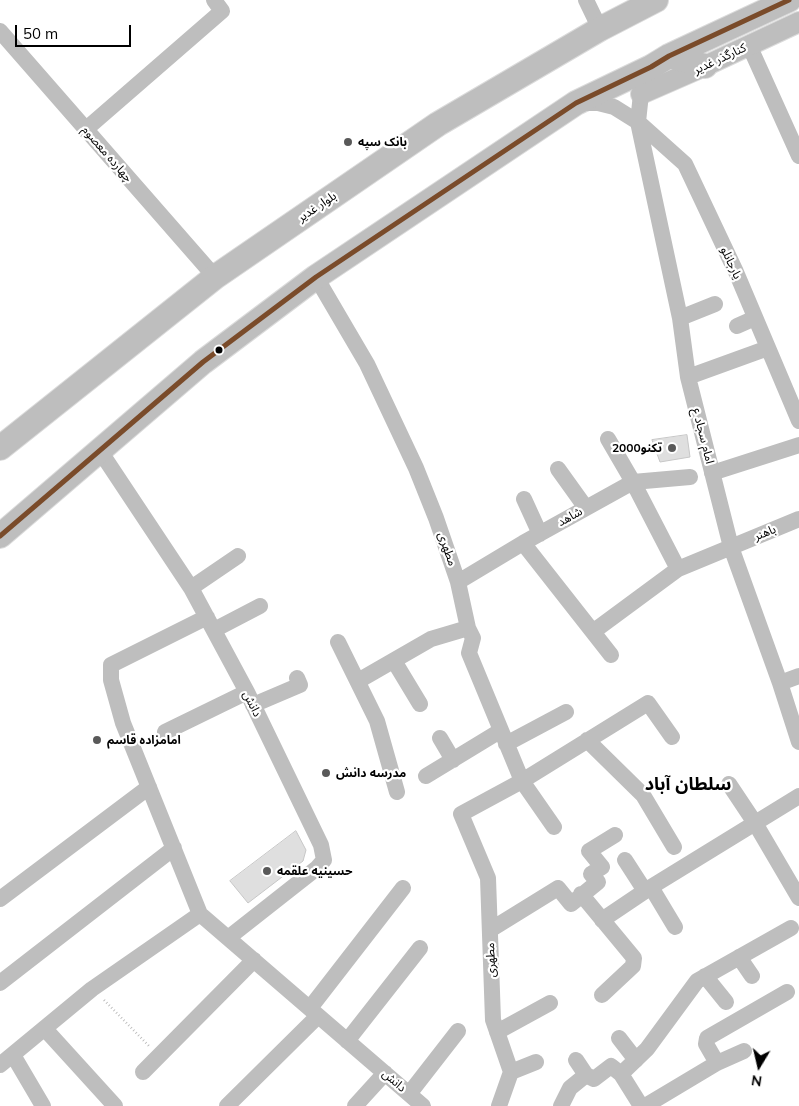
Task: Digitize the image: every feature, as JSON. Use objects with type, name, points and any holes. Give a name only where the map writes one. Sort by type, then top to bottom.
[{"type":"highway","points":[[0,536],[203,362],[316,277],[576,103],[789,0]]},
{"type":"highway","name":"بلوار غدیر","points":[[0,448],[215,277],[438,124],[646,3]]},
{"type":"highway","points":[[660,62],[705,66]]},
{"type":"main road","name":"کنارگذر غدیر","points":[[641,94],[799,22]]},
{"type":"street","points":[[85,130],[222,11],[214,0]]},
{"type":"street","points":[[586,0],[600,29]]},
{"type":"street","name":"چهارده معصوم","points":[[0,31],[215,277]]},
{"type":"street","points":[[749,45],[799,156]]},
{"type":"street","name":"امام سجاد ع","points":[[660,62],[641,94],[638,122],[680,318],[688,377],[730,547],[780,683],[799,742]]},
{"type":"street","name":"یارجانلو","points":[[576,103],[598,103],[614,107],[638,122],[685,164],[736,272],[799,420]]},
{"type":"street","name":"مطهری","points":[[316,277],[367,364],[416,468],[458,582],[468,628],[473,638],[469,653],[522,781],[554,827]]},
{"type":"street","points":[[680,318],[715,304]]},
{"type":"street","points":[[737,326],[756,318]]},
{"type":"street","points":[[688,377],[768,348]]},
{"type":"street","points":[[608,439],[633,482],[678,569]]},
{"type":"street","points":[[712,473],[799,445]]},
{"type":"street","name":"دانش","points":[[100,451],[191,588],[250,699],[321,845],[324,860],[317,868],[228,938]]},
{"type":"street","points":[[558,470],[586,508]]},
{"type":"street","name":"شاهد","points":[[458,582],[633,482],[690,477]]},
{"type":"street","points":[[524,499],[540,534]]},
{"type":"street","name":"باهنر","points":[[594,631],[678,569],[799,519]]},
{"type":"street","points":[[524,543],[611,655]]},
{"type":"street","points":[[191,588],[238,556]]},
{"type":"street","points":[[0,1065],[45,1030],[92,989],[200,914],[123,722],[111,680],[111,665],[260,606]]},
{"type":"street","points":[[358,681],[431,640],[468,628]]},
{"type":"street","points":[[338,642],[377,721],[397,792]]},
{"type":"street","points":[[394,661],[420,704]]},
{"type":"street","points":[[780,683],[799,676]]},
{"type":"street","points":[[165,732],[250,699],[300,686],[297,678]]},
{"type":"street","points":[[522,781],[648,703],[672,736]]},
{"type":"street","points":[[426,776],[453,760],[566,712]]},
{"type":"street","points":[[440,738],[453,760]]},
{"type":"street","points":[[587,740],[643,795],[674,846]]},
{"type":"street","name":"مطهری","points":[[510,1072],[493,1020],[488,878],[461,814],[522,781]]},
{"type":"street","points":[[729,784],[799,898]]},
{"type":"street","points":[[0,899],[149,787]]},
{"type":"street","points":[[602,920],[648,889],[799,796]]},
{"type":"street","points":[[490,930],[558,888],[571,904],[598,882],[591,874],[602,868],[589,851],[615,835]]},
{"type":"street","points":[[0,983],[174,848]]},
{"type":"street","points":[[625,860],[675,926]]},
{"type":"street","points":[[227,1106],[314,1012],[403,888]]},
{"type":"street","points":[[581,894],[634,958],[633,966],[602,995]]},
{"type":"street","name":"دانش","points":[[200,914],[423,1106]]},
{"type":"street","points":[[621,1074],[647,1049],[697,981],[791,928]]},
{"type":"street","points":[[347,1041],[420,948]]},
{"type":"street","points":[[739,957],[752,976]]},
{"type":"street","points":[[143,1072],[254,960]]},
{"type":"street","points":[[705,976],[726,1002]]},
{"type":"street","points":[[717,1064],[706,1044],[707,1038],[787,992]]},
{"type":"street","points":[[497,1032],[550,1003]]},
{"type":"street","points":[[45,1030],[115,1106]]},
{"type":"street","points":[[410,1094],[458,1030]]},
{"type":"street","points":[[619,1038],[636,1060]]},
{"type":"street","points":[[645,1106],[717,1064],[744,1051]]},
{"type":"street","points":[[13,1055],[43,1106]]},
{"type":"street","points":[[576,1060],[586,1075],[594,1079],[611,1066],[621,1074],[641,1106]]},
{"type":"street","points":[[499,1106],[510,1072],[536,1062]]},
{"type":"street","points":[[355,1106],[385,1074]]},
{"type":"street","points":[[561,1106],[570,1088],[586,1075]]},
{"type":"path","points":[[92,989],[160,1056]]},
{"type":"building","name":"تکنو2000","points":[[687,435],[690,457],[660,462],[652,440]]},
{"type":"building","name":"حسینیه علقمه","points":[[296,831],[306,850],[303,861],[248,903],[230,881]]},
{"type":"transit line","points":[[0,536],[203,362],[316,277],[576,103],[651,67],[669,56],[789,0]]},
{"type":"place","name":"بانک سپه","points":[[348,142]]},
{"type":"place","name":"تکنو2000","points":[[672,448]]},
{"type":"place","name":"امامزاده قاسم","points":[[97,740]]},
{"type":"place","name":"مدرسه دانش","points":[[326,773]]},
{"type":"place","name":"حسینیه علقمه","points":[[267,871]]},
{"type":"district","name":"سلطان آباد","points":[[688,785]]}]
